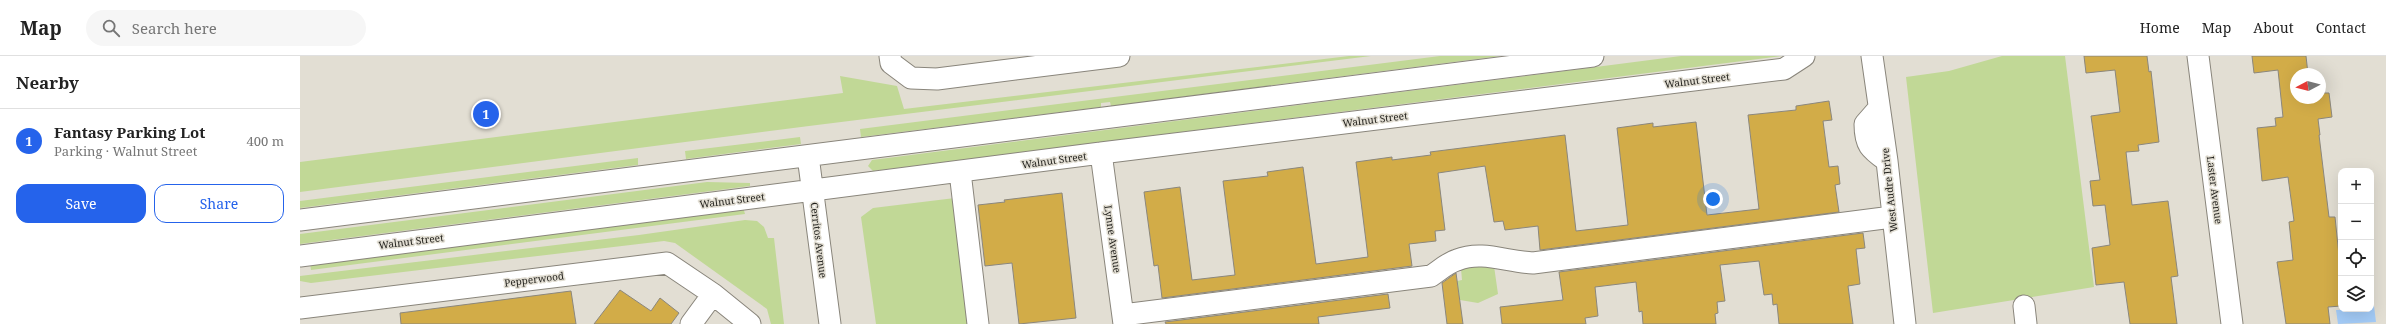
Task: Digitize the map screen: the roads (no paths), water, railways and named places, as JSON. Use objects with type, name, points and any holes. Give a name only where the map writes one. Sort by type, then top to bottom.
[{"type":"street","points":[[890,56],[891,62],[911,78],[937,79],[1119,56]]},
{"type":"street","points":[[300,220],[1594,56]]},
{"type":"street","name":"Walnut Street","points":[[300,256],[1101,153],[1784,69],[1804,56]]},
{"type":"street","name":"West Audre Drive","points":[[1872,56],[1887,161],[1905,324]]},
{"type":"street","name":"Laster Avenue","points":[[2198,56],[2232,324]]},
{"type":"street","name":"Lynne Avenue","points":[[1101,153],[1124,320]]},
{"type":"street","name":"Cerritos Avenue","points":[[808,156],[830,324]]},
{"type":"street","points":[[960,172],[978,324]]},
{"type":"street","points":[[1124,320],[1431,276],[1455,260],[1467,257],[1488,256],[1509,261],[1533,263],[1892,217]]},
{"type":"street","name":"Pepperwood","points":[[311,313],[667,264],[713,294],[750,324]]},
{"type":"street","points":[[691,324],[713,294]]},
{"type":"water","points":[[2374,306],[2376,322],[2338,324],[2336,310],[2338,310],[2338,312],[2374,312]]},
{"type":"place","name":"Fantasy Parking Lot","points":[[486,114]]}]
